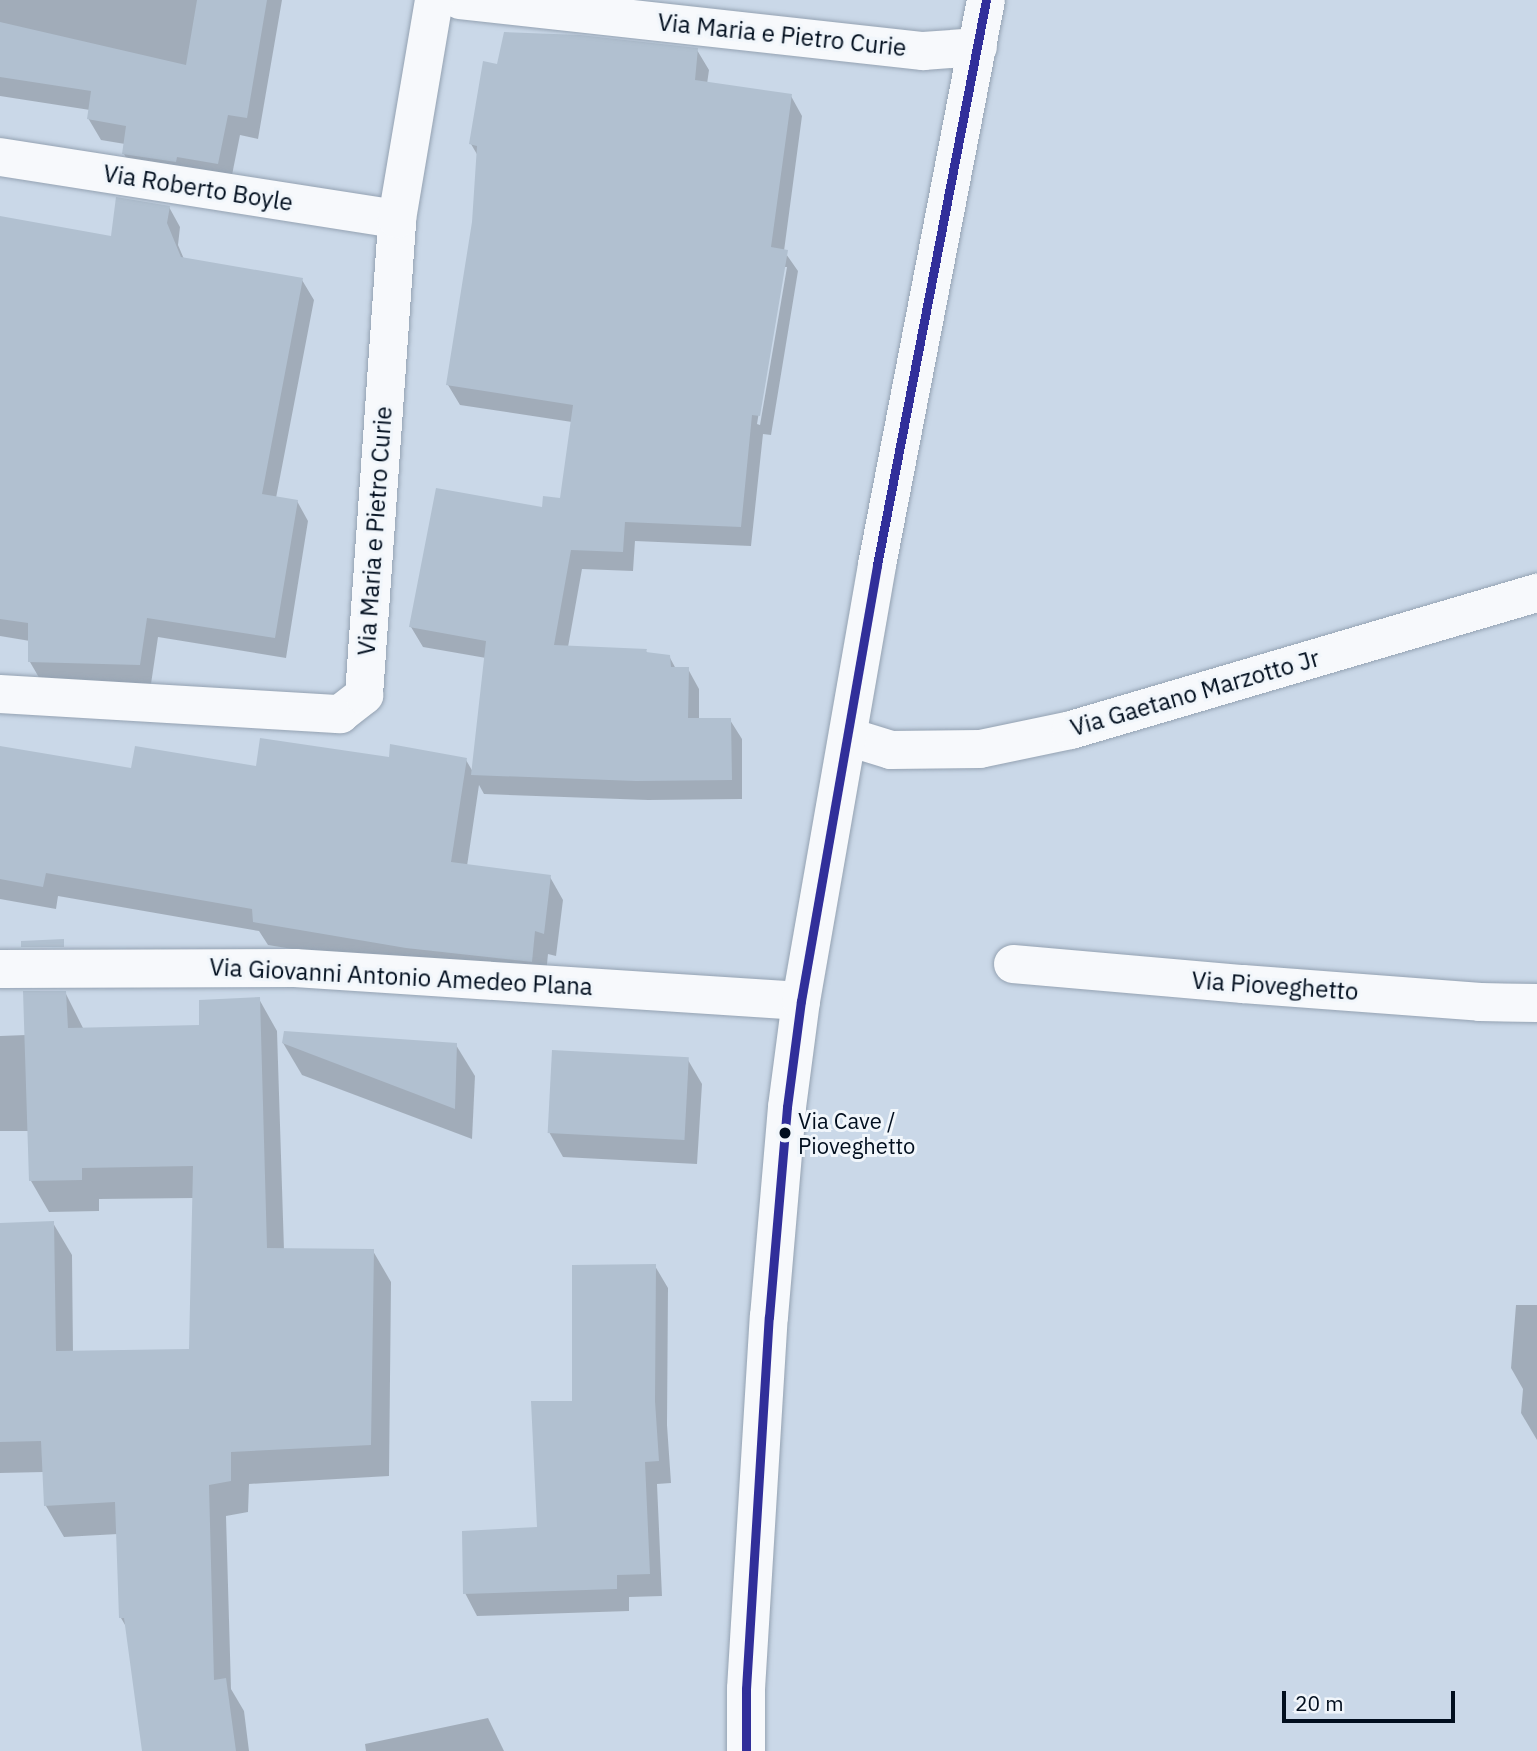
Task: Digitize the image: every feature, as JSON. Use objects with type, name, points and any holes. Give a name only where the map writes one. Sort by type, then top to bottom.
[{"type":"street","name":"Via Maria e Pietro Curie","points":[[0,694],[340,714],[364,695],[397,219],[434,0]]},
{"type":"street","name":"Via Maria e Pietro Curie","points":[[460,0],[923,51],[978,47]]},
{"type":"street","points":[[746,1751],[746,1689],[769,1317],[787,1107],[801,1001],[877,565],[986,0]]},
{"type":"street","name":"Via Roberto Boyle","points":[[0,158],[397,219]]},
{"type":"street","name":"Via Gaetano Marzotto Jr","points":[[849,737],[891,750],[993,746],[1071,730],[1537,593]]},
{"type":"street","name":"Via Pioveghetto","points":[[1013,964],[1480,1002],[1537,1003]]},
{"type":"street","name":"Via Giovanni Antonio Amedeo Plana","points":[[0,969],[295,968],[801,1001]]},
{"type":"building","points":[[197,0],[267,0],[247,118],[228,115],[218,164],[177,157],[176,162],[122,154],[126,126],[87,119],[91,91],[0,77],[0,22],[186,65]]},
{"type":"building","points":[[504,32],[580,35],[698,48],[695,80],[792,94],[771,247],[788,250],[760,416],[752,415],[741,527],[625,522],[623,552],[571,550],[554,645],[647,649],[646,652],[670,655],[671,667],[689,667],[688,718],[731,718],[732,780],[636,781],[471,775],[486,641],[409,627],[436,488],[542,507],[543,496],[560,498],[573,405],[446,385],[472,222],[477,146],[469,144],[483,61],[497,64]]},
{"type":"building","points":[[116,197],[170,206],[167,223],[181,257],[303,278],[262,494],[298,500],[275,638],[147,618],[140,665],[28,662],[28,623],[0,619],[0,216],[111,236]]},
{"type":"building","points":[[260,738],[389,757],[390,744],[467,758],[451,862],[551,875],[544,934],[535,931],[532,962],[406,948],[253,922],[252,909],[46,873],[43,887],[0,879],[0,746],[131,768],[135,746],[256,766]]},
{"type":"building","points":[[64,939],[64,947],[21,947],[21,941]]},
{"type":"building","points":[[23,991],[66,991],[68,1028],[199,1025],[199,1000],[260,997],[267,1248],[374,1249],[371,1445],[231,1452],[231,1481],[209,1485],[214,1680],[226,1678],[236,1751],[142,1751],[124,1618],[119,1618],[115,1502],[44,1506],[41,1441],[0,1442],[0,1223],[54,1221],[56,1351],[189,1349],[193,1166],[82,1168],[82,1180],[29,1181]]},
{"type":"building","points":[[284,1031],[457,1043],[455,1109],[282,1043]]},
{"type":"building","points":[[552,1050],[689,1057],[684,1140],[548,1133]]},
{"type":"building","points":[[656,1264],[655,1401],[659,1461],[645,1462],[650,1574],[617,1575],[617,1589],[463,1594],[462,1531],[537,1527],[531,1401],[572,1401],[572,1265]]},
{"type":"transit line","points":[[746,1751],[746,1689],[769,1317],[787,1107],[801,1001],[877,565],[986,0]]},
{"type":"place","name":"Via Cave / Pioveghetto","points":[[785,1133]]}]
